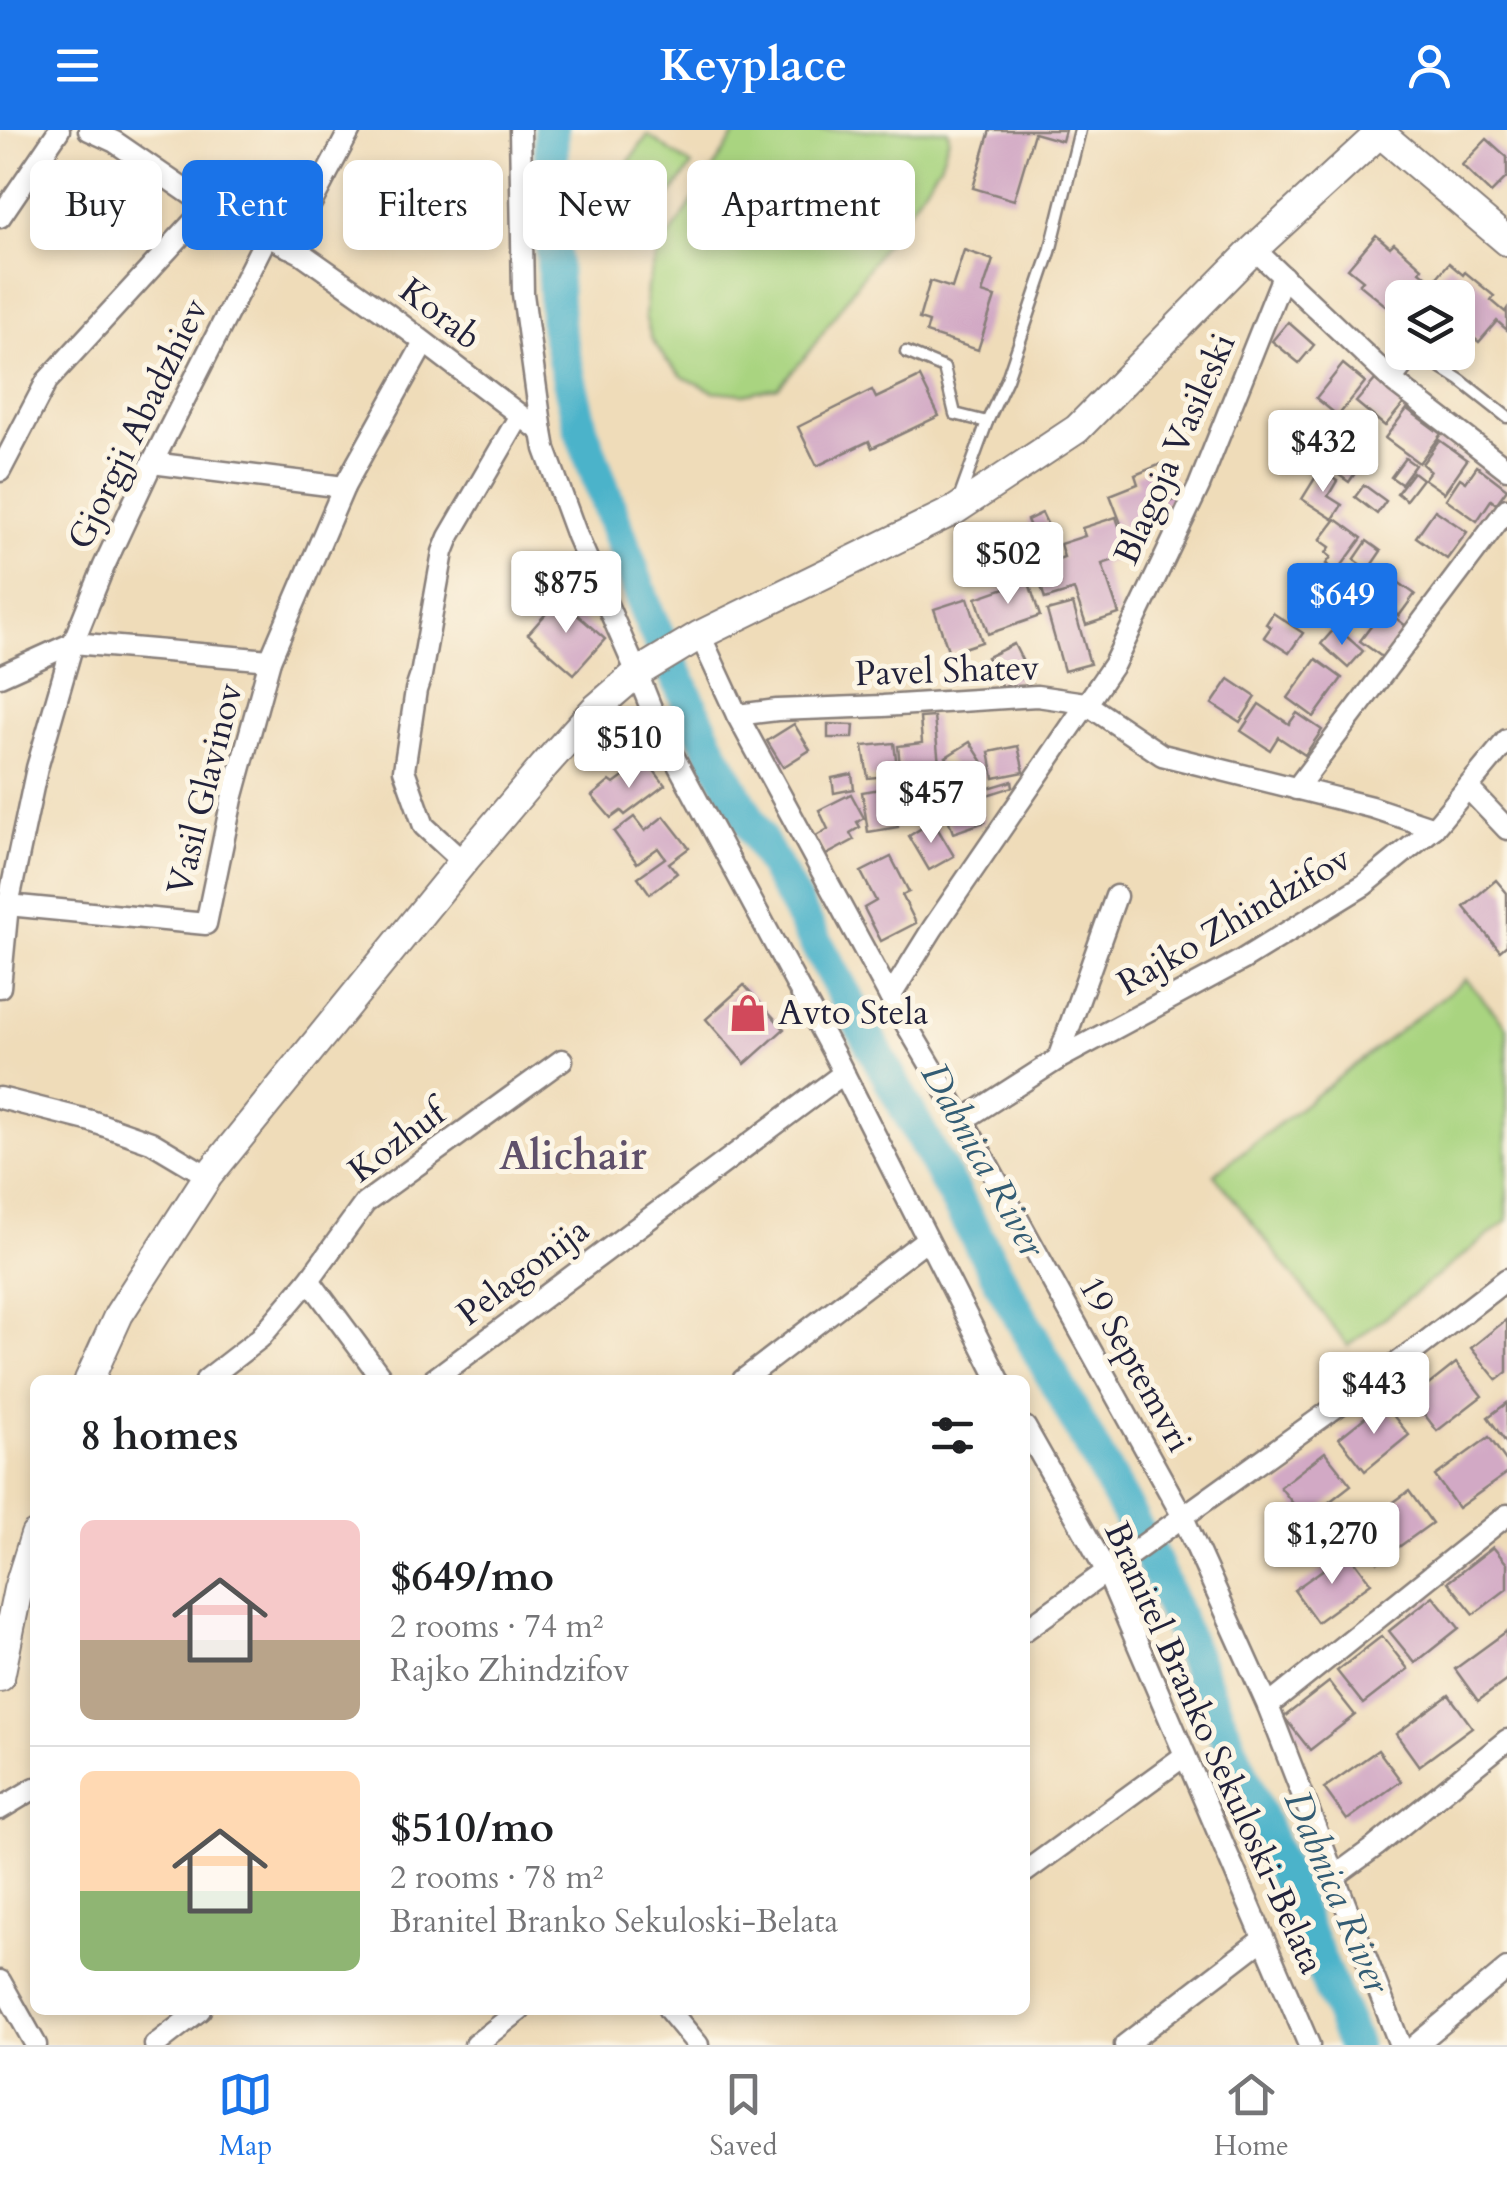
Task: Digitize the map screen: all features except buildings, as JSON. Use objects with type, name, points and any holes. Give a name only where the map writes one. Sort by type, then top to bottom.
[{"type":"main road","points":[[91,1375],[119,1314],[208,1176],[464,862],[594,710],[637,672],[700,636],[955,510],[1077,428],[1254,248],[1382,131],[1507,241]]},
{"type":"main road","points":[[0,1677],[9,1587],[30,1545]]},
{"type":"street","points":[[0,217],[59,130]]},
{"type":"street","name":"Korab","points":[[89,130],[120,136],[182,185]]},
{"type":"street","points":[[323,181],[350,130]]},
{"type":"street","points":[[520,130],[523,294],[542,432],[576,536],[661,733],[844,1073],[996,1375]]},
{"type":"street","points":[[0,471],[47,382],[182,234]]},
{"type":"street","points":[[1254,248],[1396,383],[1507,469]]},
{"type":"street","name":"Gjorgji Abadzhiev","points":[[0,987],[8,904],[37,768],[73,643],[152,463],[261,250]]},
{"type":"street","name":"Korab","points":[[294,250],[354,290],[542,432]]},
{"type":"street","name":"Blagoja Vasileski","points":[[890,997],[1114,664],[1199,486],[1283,276]]},
{"type":"street","name":"Vasil Glavinov","points":[[8,904],[206,924],[232,799],[270,660],[344,487],[424,343]]},
{"type":"street","points":[[464,862],[424,826],[404,770],[443,552],[519,417]]},
{"type":"street","points":[[152,463],[344,487]]},
{"type":"street","points":[[1296,789],[1507,509]]},
{"type":"street","name":"19 Septemvri","points":[[700,636],[738,715],[890,997],[963,1120],[1182,1515],[1268,1706],[1400,2045]]},
{"type":"street","points":[[0,676],[73,643],[270,660]]},
{"type":"street","name":"Pavel Shatev","points":[[738,715],[1037,696],[1086,703],[1162,755],[1370,807],[1434,828]]},
{"type":"street","name":"Rajko Zhindzifov","points":[[963,1120],[1058,1059],[1242,960],[1364,885],[1434,828],[1507,740]]},
{"type":"street","points":[[1469,789],[1507,829]]},
{"type":"street","points":[[1058,1059],[1116,896]]},
{"type":"street","name":"Kozhuf","points":[[212,1375],[260,1338],[309,1280],[365,1203],[562,1060]]},
{"type":"street","name":"Pelagonija","points":[[440,1375],[844,1073]]},
{"type":"street","points":[[0,1098],[91,1120],[151,1142],[208,1176]]},
{"type":"street","points":[[750,1375],[926,1240]]},
{"type":"street","points":[[1030,1626],[1414,1351],[1507,1279]]},
{"type":"street","points":[[309,1280],[379,1375]]},
{"type":"street","name":"Branitel Branko Sekuloski-Belata","points":[[1030,1436],[1106,1570],[1309,2045]]},
{"type":"street","points":[[1268,1706],[1507,1515]]},
{"type":"street","points":[[1334,1876],[1507,1740]]},
{"type":"street","points":[[1030,1868],[1184,1756]]},
{"type":"street","points":[[0,1809],[30,1791]]},
{"type":"street","points":[[1125,2045],[1263,1939]]},
{"type":"street","points":[[1416,2045],[1507,1969]]},
{"type":"street","points":[[0,1981],[36,2045]]},
{"type":"street","points":[[154,2045],[193,2015]]},
{"type":"street","points":[[475,2045],[514,2015]]},
{"type":"street","points":[[674,2015],[698,2045]]},
{"type":"lane","points":[[955,510],[987,422],[1008,379],[1050,252],[1080,130]]},
{"type":"lane","points":[[906,352],[944,368],[955,414],[987,422]]},
{"type":"lane","points":[[1396,383],[1418,353],[1507,416]]},
{"type":"green space","points":[[738,130],[948,130],[949,138],[940,165],[915,201],[915,160],[719,160]]},
{"type":"green space","points":[[648,135],[687,162],[687,173],[667,200],[667,160],[630,160]]},
{"type":"green space","points":[[687,210],[687,250],[880,250],[807,355],[778,387],[744,394],[713,391],[683,377],[651,338],[645,316],[647,287],[656,258],[661,250],[667,250],[667,241]]},
{"type":"green space","points":[[1466,979],[1507,1027],[1507,1221],[1348,1346],[1214,1174]]},
{"type":"waterway","name":"Dabnica River","points":[[551,130],[557,328],[581,429],[648,615],[713,754],[1151,1556],[1354,2045]]},
{"type":"place","name":"Avto Stela","points":[[748,1013]]},
{"type":"district","name":"Alichair","points":[[573,1156]]}]
